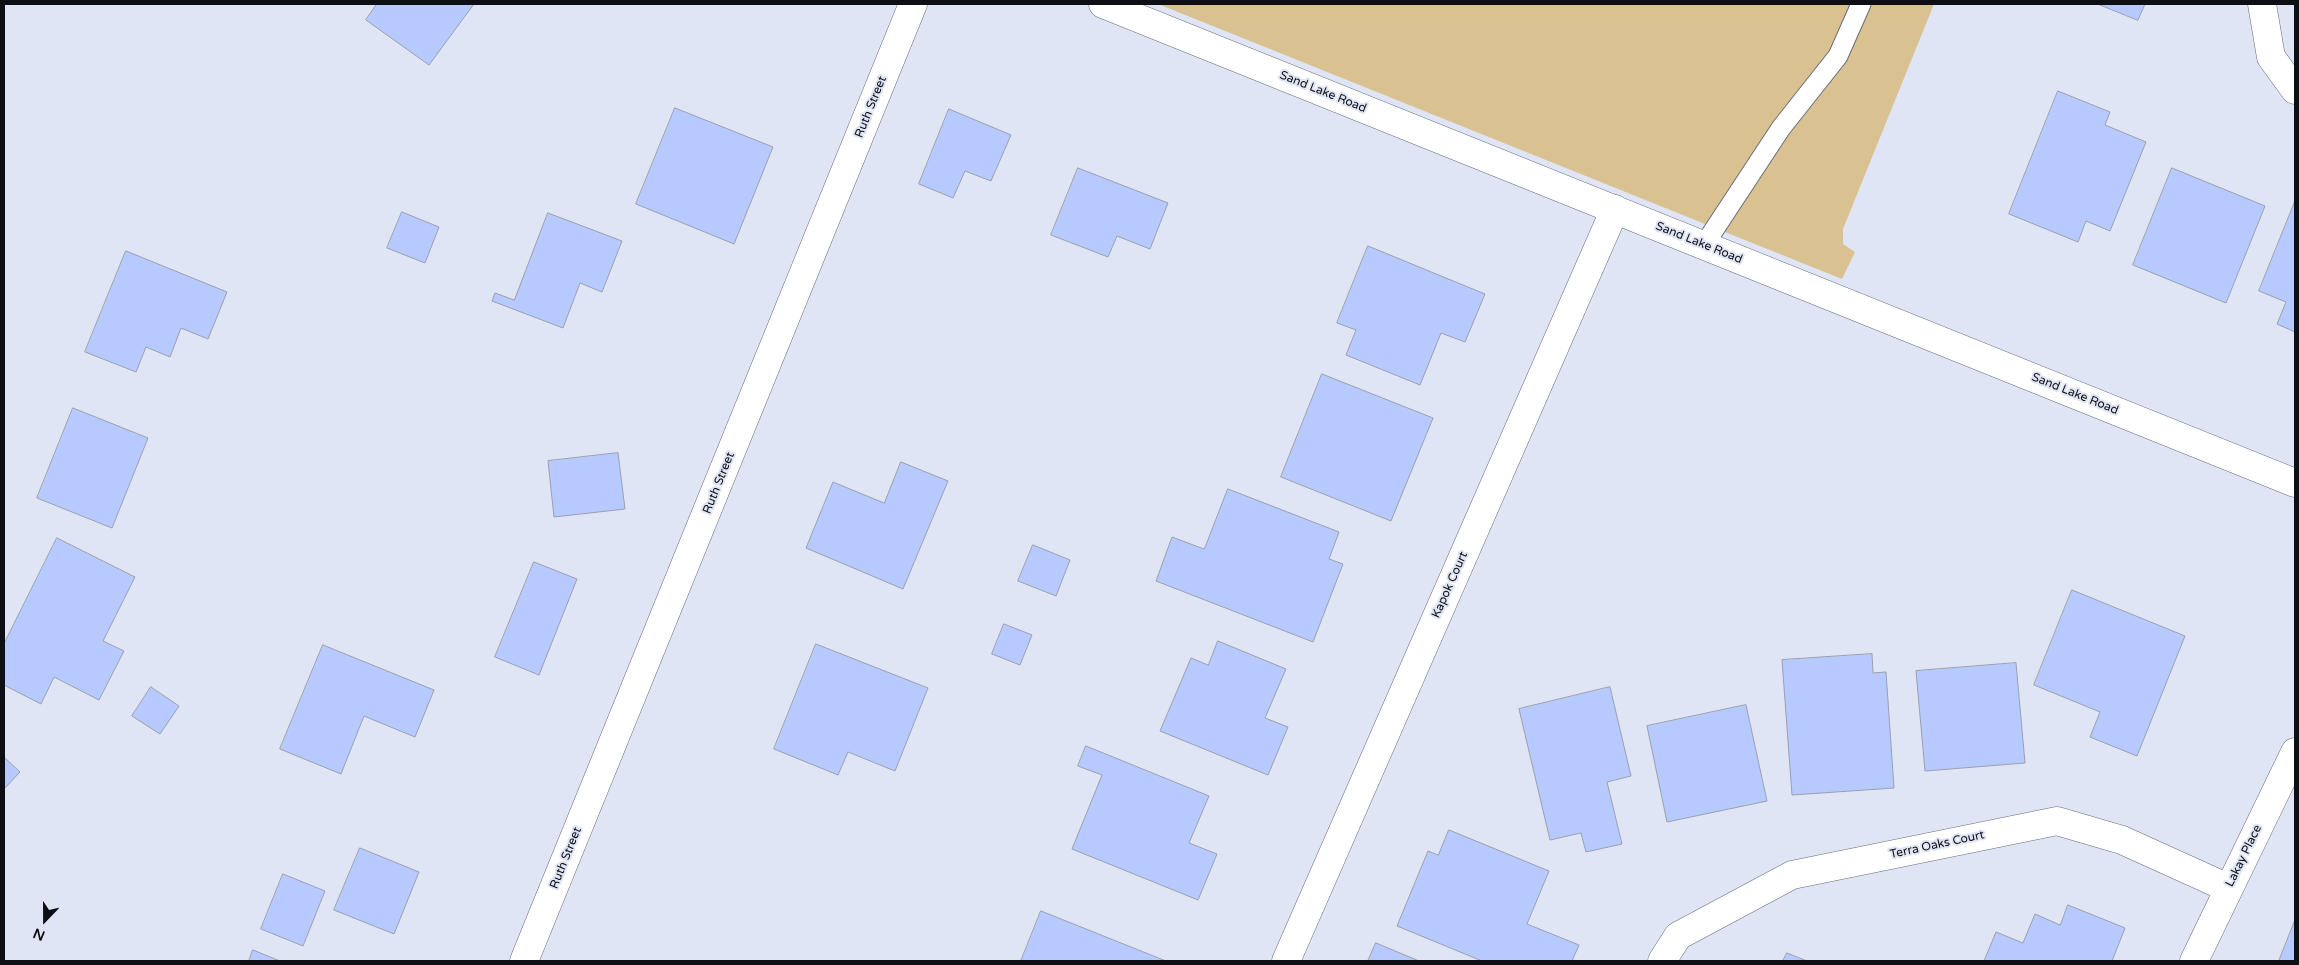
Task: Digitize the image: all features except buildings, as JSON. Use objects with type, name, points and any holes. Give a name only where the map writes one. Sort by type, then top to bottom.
[{"type":"street","name":"Ruth Street","points":[[524,961],[913,4]]},
{"type":"street","name":"Sand Lake Road","points":[[1103,4],[2295,483]]},
{"type":"street","points":[[2262,4],[2271,57],[2295,90]]},
{"type":"street","name":"Kapok Court","points":[[1286,961],[1615,209]]},
{"type":"street","name":"Lakay Place","points":[[2194,961],[2295,752]]},
{"type":"street","name":"Terra Oaks Court","points":[[1662,961],[1678,936],[1792,874],[2057,821],[2122,840],[2228,888]]},
{"type":"lane","points":[[1704,245],[1781,128],[1838,56],[1862,4]]},
{"type":"shaded area","points":[[1158,4],[1934,4],[1843,229],[1843,244],[1855,252],[1842,279]]}]
